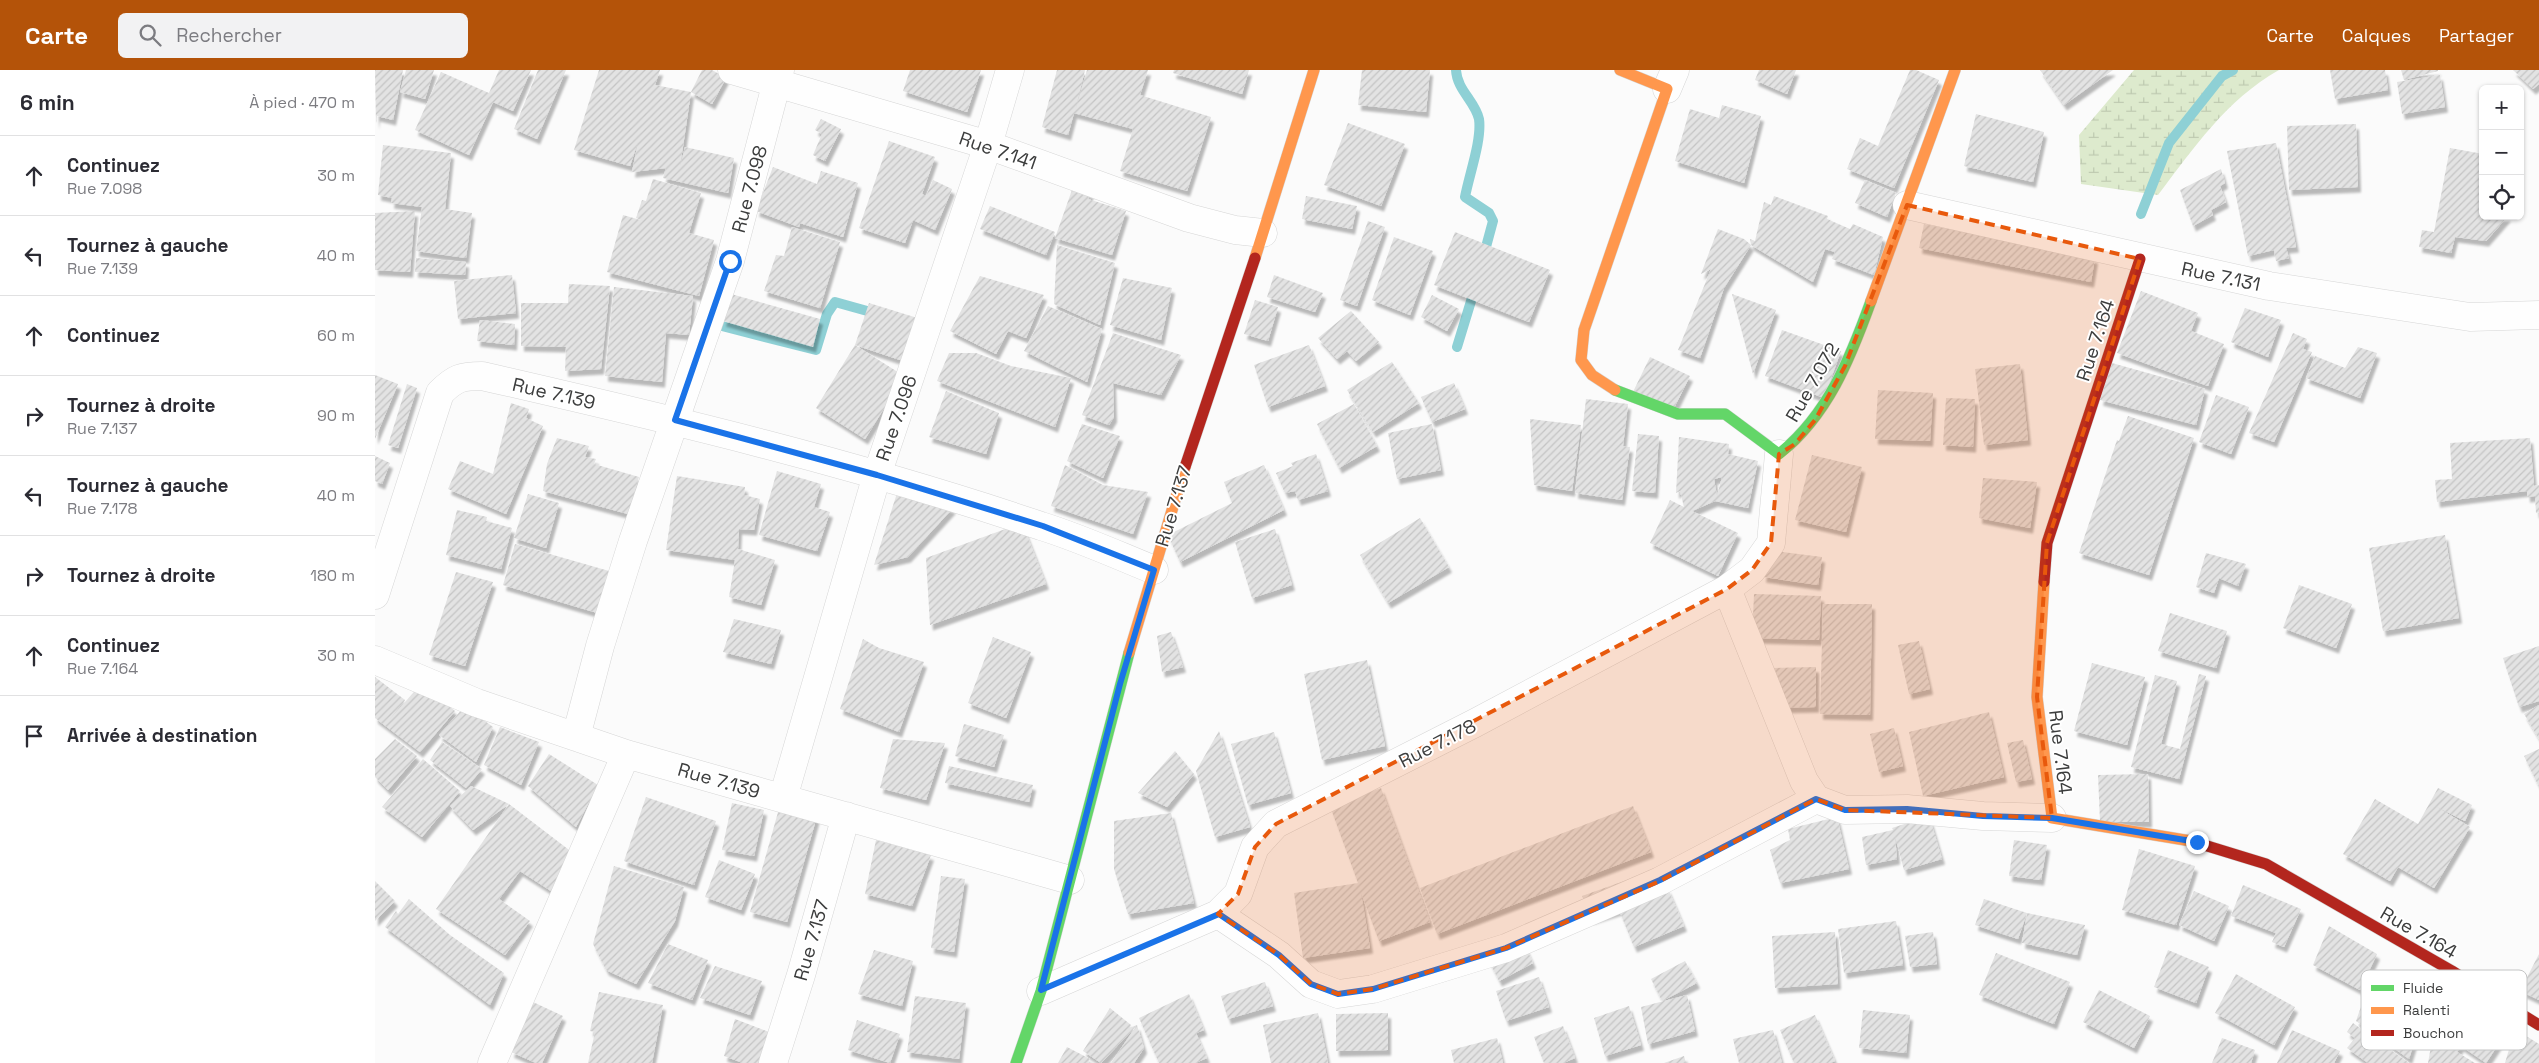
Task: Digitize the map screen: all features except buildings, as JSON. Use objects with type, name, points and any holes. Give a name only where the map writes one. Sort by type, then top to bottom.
[{"type":"street","name":"Rue 7.141","points":[[731,70],[778,76],[988,145],[1189,218],[1235,230],[1263,233]]},
{"type":"street","name":"Rue 7.096","points":[[783,798],[877,475],[988,145],[1010,70]]},
{"type":"street","name":"Rue 7.137","points":[[1016,1063],[1041,990],[1120,684],[1154,570],[1186,464],[1263,233],[1314,70]]},
{"type":"street","points":[[1620,70],[1671,79],[1584,330],[1581,360],[1592,375],[1617,391],[1678,414],[1725,414],[1779,454]]},
{"type":"street","name":"Rue 7.072","points":[[1779,454],[1795,444],[1815,420],[1845,366],[1907,206],[1955,70]]},
{"type":"street","name":"Rue 7.098","points":[[576,737],[600,646],[633,541],[730,261],[778,76]]},
{"type":"street","name":"Rue 7.131","points":[[1907,206],[2269,286],[2470,317],[2539,315]]},
{"type":"street","name":"Rue 7.164","points":[[2140,259],[2047,543],[2037,697],[2052,818],[2197,842],[2266,864],[2450,970]]},
{"type":"street","name":"Rue 7.139","points":[[375,595],[440,393],[453,380],[465,376],[482,376],[675,420],[877,475],[1043,526],[1154,570]]},
{"type":"street","name":"Rue 7.178","points":[[1041,990],[1219,914],[1238,894],[1255,847],[1276,824],[1475,723],[1727,589],[1752,570],[1771,543],[1779,454]]},
{"type":"street","points":[[1727,589],[1804,780],[1816,799],[1845,810],[1907,809],[1983,816],[2052,818]]},
{"type":"street","name":"Rue 7.139","points":[[375,660],[477,702],[626,754],[1070,880]]},
{"type":"street","points":[[492,1063],[626,754]]},
{"type":"street","points":[[1219,914],[1279,955],[1311,984],[1338,994],[1373,989],[1506,948],[1660,880],[1816,799]]},
{"type":"street","name":"Rue 7.137","points":[[773,1063],[801,975],[846,816]]},
{"type":"street","name":"Rue 7.164","points":[[2527,1018],[2539,1025]]},
{"type":"highlighted area","points":[[1907,205],[2140,259],[2047,543],[2037,697],[2052,818],[1845,810],[1816,799],[1660,881],[1506,948],[1373,989],[1338,994],[1311,984],[1279,955],[1218,914],[1238,894],[1255,847],[1276,824],[1727,589],[1752,570],[1771,543],[1779,454],[1795,444],[1815,420],[1845,366]]},
{"type":"green space","points":[[2134,70],[2279,70],[2260,82],[2227,110],[2198,143],[2158,195],[2081,184],[2079,135]]},
{"type":"waterway","points":[[1456,70],[1459,84],[1474,107],[1479,119],[1479,137],[1465,197],[1489,213],[1493,221],[1483,258]]},
{"type":"waterway","points":[[2141,214],[2169,143],[2222,76],[2233,70]]},
{"type":"waterway","points":[[1457,347],[1475,288]]},
{"type":"waterway","points":[[718,325],[816,350],[827,314],[835,302],[878,314]]},
{"type":"traffic: fast","points":[[1615,390],[1678,414],[1725,414],[1779,454],[1796,439],[1824,404],[1846,365],[1871,301]]},
{"type":"traffic: fast","points":[[1016,1063],[1041,991],[1129,653]]},
{"type":"traffic: slow","points":[[1255,258],[1314,70]]},
{"type":"traffic: slow","points":[[1615,390],[1592,375],[1581,360],[1584,330],[1667,89],[1620,70]]},
{"type":"traffic: slow","points":[[1871,301],[1955,70]]},
{"type":"traffic: slow","points":[[1129,653],[1185,467]]},
{"type":"traffic: slow","points":[[2044,582],[2037,697],[2052,818],[2191,841]]},
{"type":"traffic: jam","points":[[1185,467],[1255,258]]},
{"type":"traffic: jam","points":[[2044,582],[2047,543],[2140,259]]},
{"type":"traffic: jam","points":[[2191,841],[2266,864],[2450,970]]},
{"type":"traffic: jam","points":[[2527,1018],[2539,1025]]},
{"type":"route","points":[[730,261],[675,420],[877,475],[1043,526],[1154,570],[1120,684],[1041,990],[1219,914],[1279,955],[1311,984],[1338,994],[1373,989],[1506,948],[1660,880],[1816,799],[1845,810],[1907,809],[1983,816],[2052,818],[2197,842]]}]
